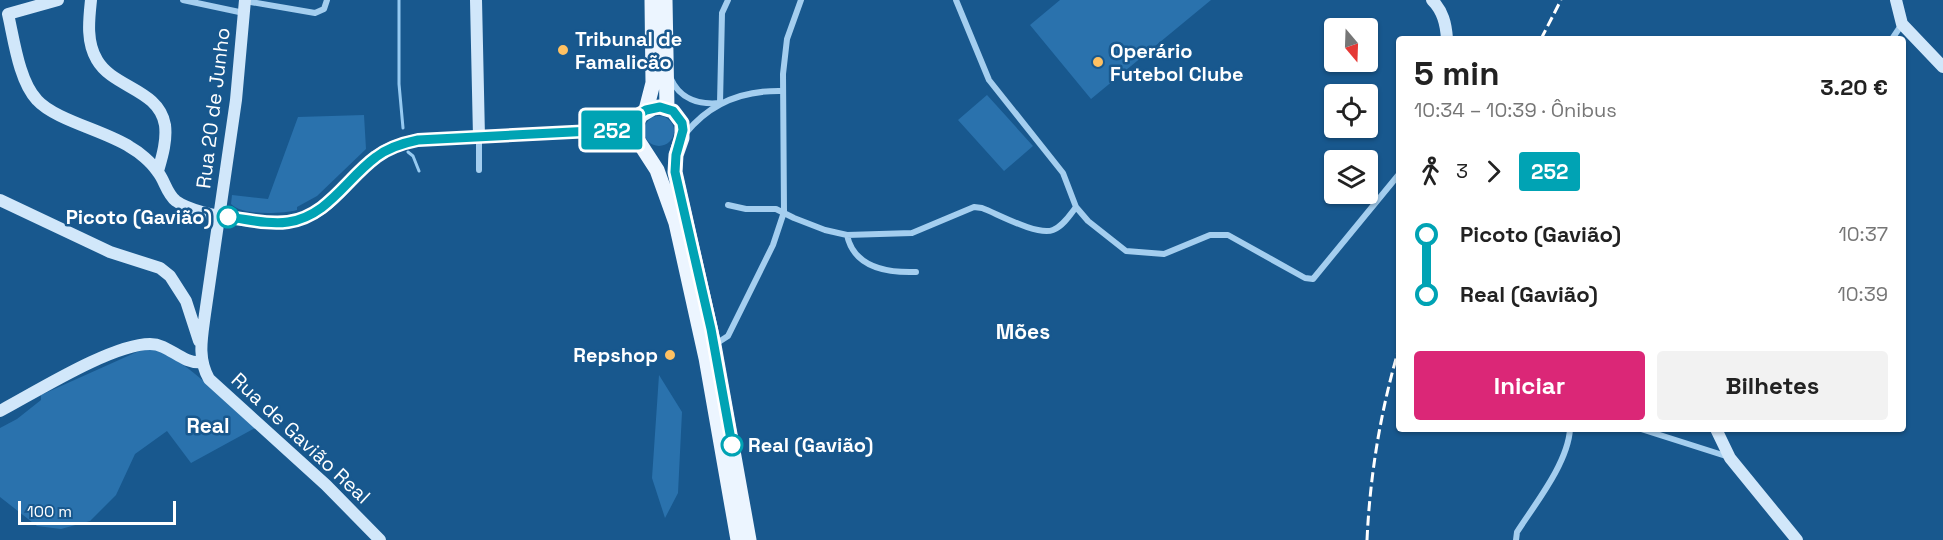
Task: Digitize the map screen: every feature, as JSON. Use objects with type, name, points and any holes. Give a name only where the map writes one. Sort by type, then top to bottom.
[{"type":"main road","points":[[652,0],[653,83],[635,129],[641,146],[657,170],[676,223],[706,358],[738,540]]},
{"type":"main road","points":[[665,0],[667,108]]},
{"type":"main road","points":[[643,113],[660,107],[667,108],[678,116],[682,123],[675,162],[676,179],[714,345],[749,540]]},
{"type":"main road","points":[[641,146],[658,155],[666,154],[680,141]]},
{"type":"street","points":[[58,0],[4,13],[26,83],[37,101],[58,114],[130,147],[158,171],[177,202],[220,217],[270,223],[286,223],[302,219],[325,206],[374,158],[401,144],[418,140],[612,130],[643,113]]},
{"type":"street","points":[[91,0],[88,25],[95,58],[111,76],[154,103],[164,119],[165,144],[158,171]]},
{"type":"street","points":[[183,0],[244,4],[315,13],[324,9],[327,0]]},
{"type":"street","points":[[476,0],[479,170]]},
{"type":"street","points":[[720,103],[722,13],[728,0]]},
{"type":"street","points":[[714,345],[728,336],[773,245],[784,212],[783,91],[787,39],[801,0]]},
{"type":"street","points":[[956,0],[989,80],[1063,173],[1077,207],[1088,221],[1126,251],[1164,255],[1210,235],[1228,235],[1305,278],[1313,279],[1396,178]]},
{"type":"street","points":[[1432,0],[1441,11],[1447,36]]},
{"type":"street","points":[[1896,0],[1902,24],[1943,67]]},
{"type":"street","name":"Rua 20 de Junho","points":[[201,362],[205,314],[240,69],[244,4]]},
{"type":"street","points":[[1894,36],[1902,24]]},
{"type":"street","points":[[666,70],[673,84],[684,96],[709,104],[720,103],[751,92],[783,91]]},
{"type":"street","points":[[680,141],[700,117],[720,103]]},
{"type":"street","points":[[612,130],[641,146]]},
{"type":"street","points":[[0,200],[110,252],[160,268],[170,276],[193,309],[205,314]]},
{"type":"street","points":[[728,205],[746,209],[776,209],[825,230],[847,235],[912,233],[974,207],[1044,232],[1060,225],[1077,207]]},
{"type":"street","points":[[847,235],[853,252],[870,266],[916,272]]},
{"type":"street","points":[[186,301],[201,348]]},
{"type":"street","points":[[0,411],[128,346],[158,344],[166,346],[187,361],[201,362]]},
{"type":"street","name":"Rua de Gavião Real","points":[[201,362],[209,379],[326,485],[380,540]]},
{"type":"street","points":[[1516,540],[1517,532],[1550,482],[1563,455],[1569,432]]},
{"type":"street","points":[[1650,432],[1730,458]]},
{"type":"street","points":[[1717,432],[1730,458],[1797,540]]},
{"type":"shaded area","name":"Operário Futebol Clube","points":[[1060,0],[1211,0],[1091,99],[1030,25]]},
{"type":"shaded area","points":[[987,95],[1033,146],[1004,171],[958,120]]},
{"type":"shaded area","points":[[364,115],[366,149],[317,196],[297,207],[297,210],[272,213],[253,212],[244,211],[231,204],[232,195],[268,199],[298,117]]},
{"type":"shaded area","points":[[659,116],[670,120],[674,131],[670,142],[659,146],[648,142],[644,131],[648,120]]},
{"type":"shaded area","points":[[153,349],[180,363],[193,373],[255,428],[191,463],[167,431],[135,454],[116,495],[90,521],[61,529],[37,526],[0,497],[0,428],[17,419],[41,400],[41,395],[139,351]]},
{"type":"shaded area","points":[[659,375],[682,412],[678,493],[665,518],[652,478]]},
{"type":"waterway","points":[[399,0],[399,84],[403,128]]},
{"type":"waterway","points":[[408,152],[413,156],[419,171]]},
{"type":"railway","points":[[1543,36],[1561,0]]},
{"type":"railway","points":[[1367,540],[1378,441],[1396,360]]},
{"type":"bus line","name":"252","points":[[228,217],[270,223],[286,223],[302,219],[325,206],[374,158],[401,144],[418,140],[612,130],[646,110],[667,108],[673,111],[682,123],[682,138],[675,162],[676,179],[711,329],[732,445]]},
{"type":"place","name":"Tribunal de Famalicão","points":[[563,50]]},
{"type":"place","name":"Operário Futebol Clube","points":[[1098,62]]},
{"type":"place","name":"Picoto (Gavião)","points":[[228,217]]},
{"type":"place","name":"Repshop","points":[[670,355]]},
{"type":"place","name":"Real (Gavião)","points":[[732,445]]},
{"type":"district","name":"Mões","points":[[1023,331]]},
{"type":"district","name":"Real","points":[[208,425]]}]
